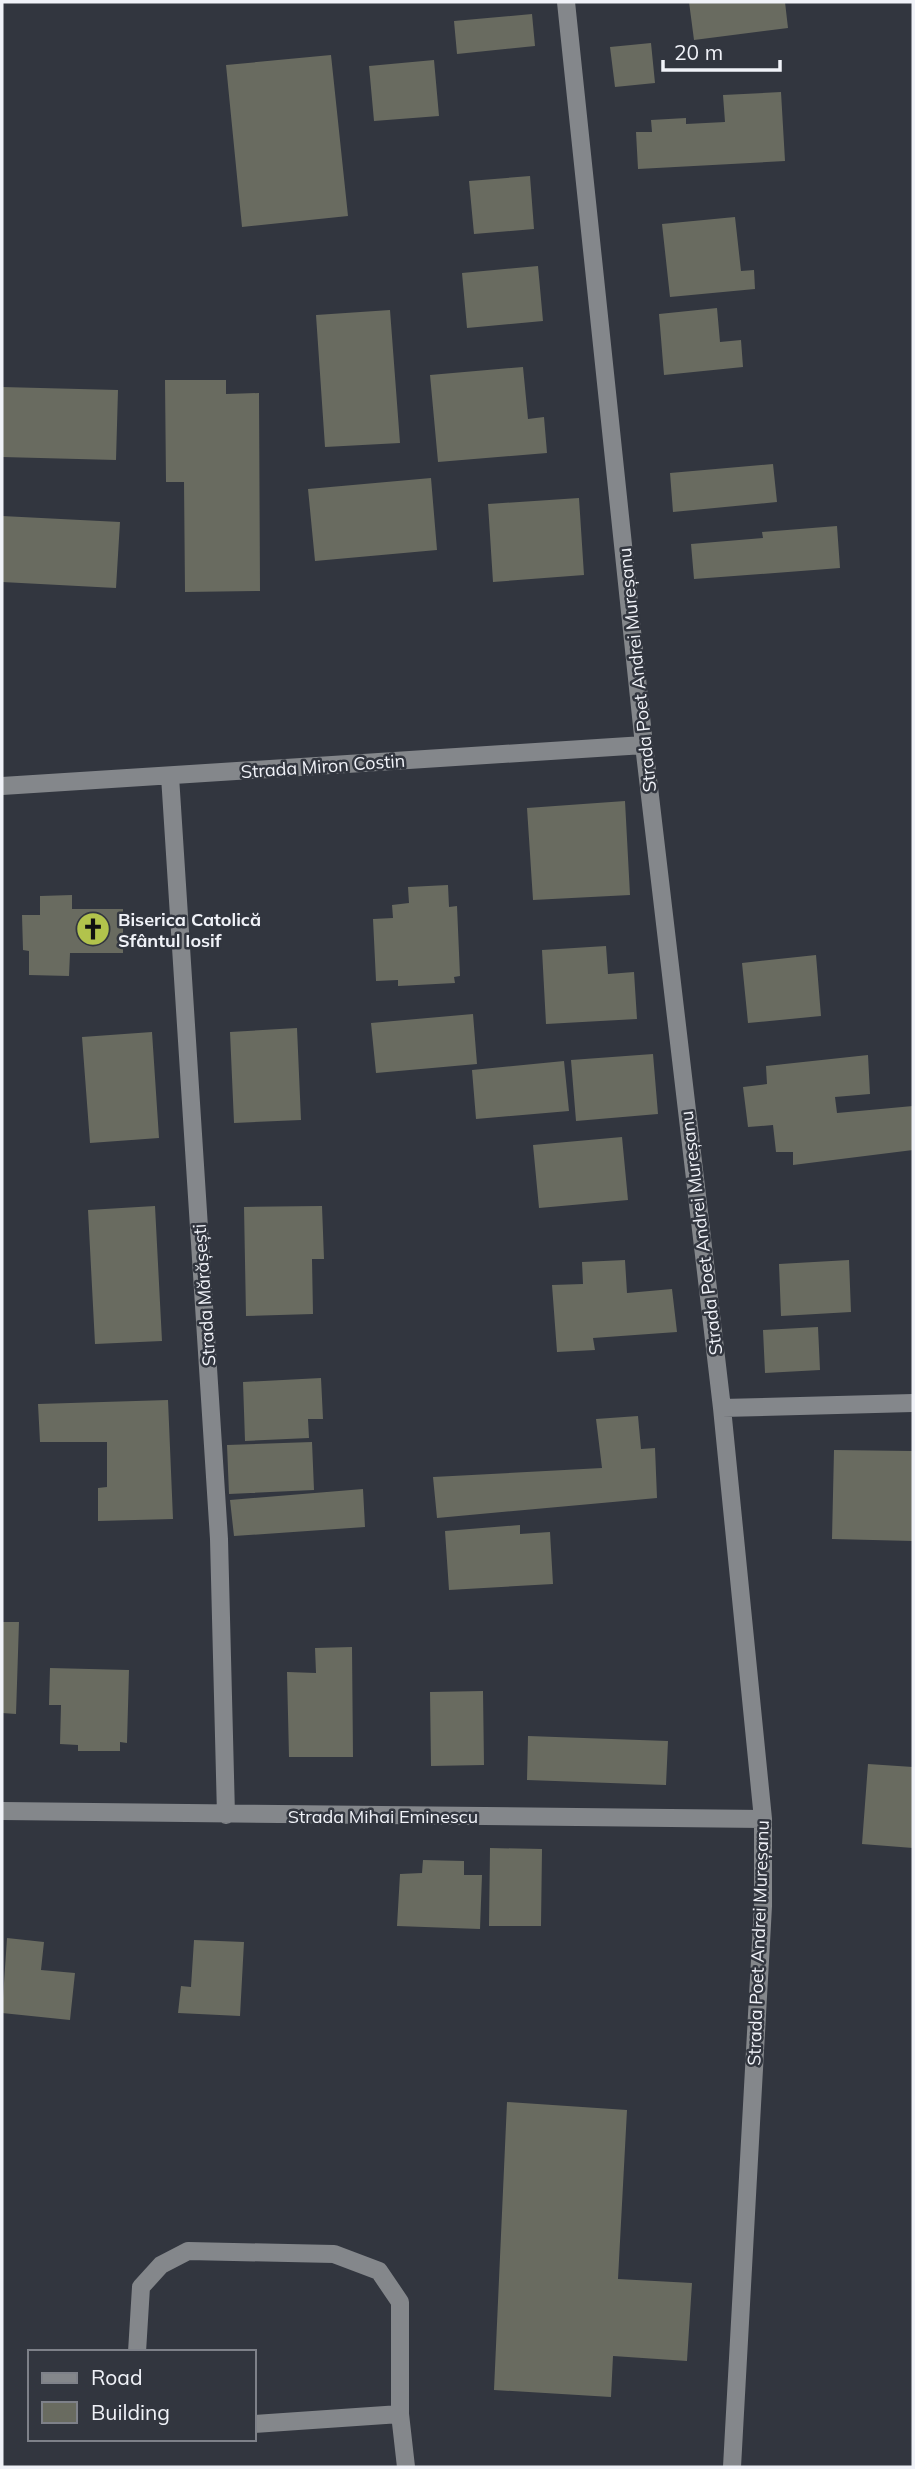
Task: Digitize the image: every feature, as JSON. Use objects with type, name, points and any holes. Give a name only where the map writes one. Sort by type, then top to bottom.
[{"type":"street","name":"Strada Poet Andrei Mureșanu","points":[[566,2],[644,745],[722,1408],[763,1819],[763,1906],[732,2467]]},
{"type":"street","name":"Strada Miron Costin","points":[[2,786],[644,745]]},
{"type":"street","name":"Strada Mărășești","points":[[170,776],[219,1539],[226,1815]]},
{"type":"street","points":[[722,1408],[913,1403]]},
{"type":"street","name":"Strada Mihai Eminescu","points":[[2,1811],[763,1819]]},
{"type":"street","points":[[137,2350],[141,2287],[161,2266],[188,2250],[334,2255],[379,2271],[400,2302],[400,2414],[406,2467]]},
{"type":"street","points":[[256,2424],[400,2414]]},
{"type":"building","points":[[689,2],[785,2],[788,28],[694,40]]},
{"type":"building","points":[[532,14],[535,46],[457,54],[454,21]]},
{"type":"building","points":[[651,43],[655,83],[615,87],[610,47]]},
{"type":"building","points":[[331,55],[348,216],[242,227],[226,65]]},
{"type":"building","points":[[434,60],[439,116],[374,121],[369,66]]},
{"type":"building","points":[[781,92],[785,161],[638,169],[636,132],[652,132],[651,120],[686,118],[686,124],[725,122],[723,95]]},
{"type":"building","points":[[530,176],[534,229],[474,234],[469,181]]},
{"type":"building","points":[[735,217],[741,271],[754,270],[755,289],[670,297],[662,224]]},
{"type":"building","points":[[538,266],[543,321],[467,328],[462,273]]},
{"type":"building","points":[[717,308],[720,342],[741,340],[743,367],[664,375],[659,314]]},
{"type":"building","points":[[390,310],[400,443],[325,447],[316,315]]},
{"type":"building","points":[[523,367],[528,419],[544,417],[547,453],[438,462],[430,375]]},
{"type":"building","points":[[165,380],[226,380],[226,394],[259,393],[260,591],[185,592],[184,482],[166,482]]},
{"type":"building","points":[[2,387],[118,390],[116,460],[2,457]]},
{"type":"building","points":[[773,464],[777,502],[673,512],[670,473]]},
{"type":"building","points":[[431,478],[437,550],[315,561],[308,489]]},
{"type":"building","points":[[579,498],[584,575],[493,582],[488,504]]},
{"type":"building","points":[[2,516],[120,522],[116,588],[2,582]]},
{"type":"building","points":[[837,526],[840,568],[694,579],[691,544],[763,538],[762,532]]},
{"type":"building","points":[[625,801],[630,895],[533,900],[527,808]]},
{"type":"building","points":[[448,885],[449,907],[457,906],[460,976],[454,977],[455,983],[398,986],[398,980],[376,981],[373,919],[393,918],[392,905],[409,903],[408,887]]},
{"type":"building","points":[[72,895],[72,909],[123,909],[123,953],[70,953],[69,976],[29,975],[29,951],[23,950],[22,915],[40,915],[40,896]]},
{"type":"building","points":[[606,946],[608,974],[634,972],[637,1019],[546,1024],[542,950]]},
{"type":"building","points":[[816,955],[821,1016],[748,1023],[742,963]]},
{"type":"building","points":[[473,1014],[477,1064],[376,1073],[371,1023]]},
{"type":"building","points":[[297,1028],[301,1120],[234,1123],[230,1032]]},
{"type":"building","points":[[152,1032],[159,1138],[90,1143],[82,1037]]},
{"type":"building","points":[[653,1054],[658,1114],[576,1121],[571,1060]]},
{"type":"building","points":[[868,1055],[870,1094],[835,1097],[837,1113],[913,1106],[913,1150],[793,1165],[793,1152],[776,1152],[773,1125],[748,1127],[743,1087],[767,1084],[766,1066]]},
{"type":"building","points":[[564,1061],[569,1111],[476,1119],[472,1070]]},
{"type":"building","points":[[622,1137],[628,1200],[539,1208],[533,1145]]},
{"type":"building","points":[[155,1206],[162,1341],[95,1344],[88,1210]]},
{"type":"building","points":[[322,1206],[324,1259],[312,1259],[313,1314],[246,1316],[244,1207]]},
{"type":"building","points":[[625,1260],[627,1293],[672,1289],[677,1332],[593,1338],[595,1350],[557,1352],[552,1285],[583,1284],[582,1262]]},
{"type":"building","points":[[849,1260],[851,1312],[781,1316],[779,1264]]},
{"type":"building","points":[[818,1327],[820,1370],[765,1373],[763,1330]]},
{"type":"building","points":[[321,1378],[323,1419],[308,1419],[309,1438],[245,1441],[243,1382]]},
{"type":"building","points":[[168,1400],[173,1519],[98,1521],[98,1488],[107,1487],[107,1442],[40,1442],[38,1404]]},
{"type":"building","points":[[638,1416],[641,1449],[655,1448],[657,1498],[437,1518],[433,1477],[602,1468],[596,1419]]},
{"type":"building","points":[[312,1442],[314,1490],[229,1494],[227,1445]]},
{"type":"building","points":[[834,1450],[913,1451],[913,1541],[832,1539]]},
{"type":"building","points":[[363,1489],[365,1527],[234,1536],[230,1500]]},
{"type":"building","points":[[520,1525],[520,1534],[550,1532],[553,1584],[449,1590],[445,1531]]},
{"type":"building","points":[[2,1622],[19,1622],[16,1714],[2,1713]]},
{"type":"building","points":[[352,1647],[353,1757],[289,1757],[287,1672],[316,1673],[315,1648]]},
{"type":"building","points":[[50,1668],[129,1670],[127,1743],[120,1742],[120,1751],[78,1751],[78,1745],[60,1744],[61,1705],[49,1705]]},
{"type":"building","points":[[483,1691],[484,1765],[431,1766],[430,1692]]},
{"type":"building","points":[[528,1736],[668,1741],[666,1785],[527,1780]]},
{"type":"building","points":[[868,1764],[913,1767],[913,1848],[862,1844]]},
{"type":"building","points":[[490,1848],[542,1849],[541,1926],[489,1926]]},
{"type":"building","points":[[423,1860],[464,1861],[464,1875],[482,1875],[480,1929],[397,1926],[400,1874],[422,1873]]},
{"type":"building","points":[[7,1938],[44,1942],[41,1970],[75,1973],[70,2020],[2,2013]]},
{"type":"building","points":[[194,1940],[244,1942],[240,2016],[178,2013],[181,1986],[191,1987]]},
{"type":"building","points":[[507,2102],[627,2110],[618,2279],[692,2283],[687,2361],[613,2356],[611,2397],[494,2390]]},
{"type":"place","name":"Biserica Catolică Sfântul Iosif","points":[[93,929]]}]
